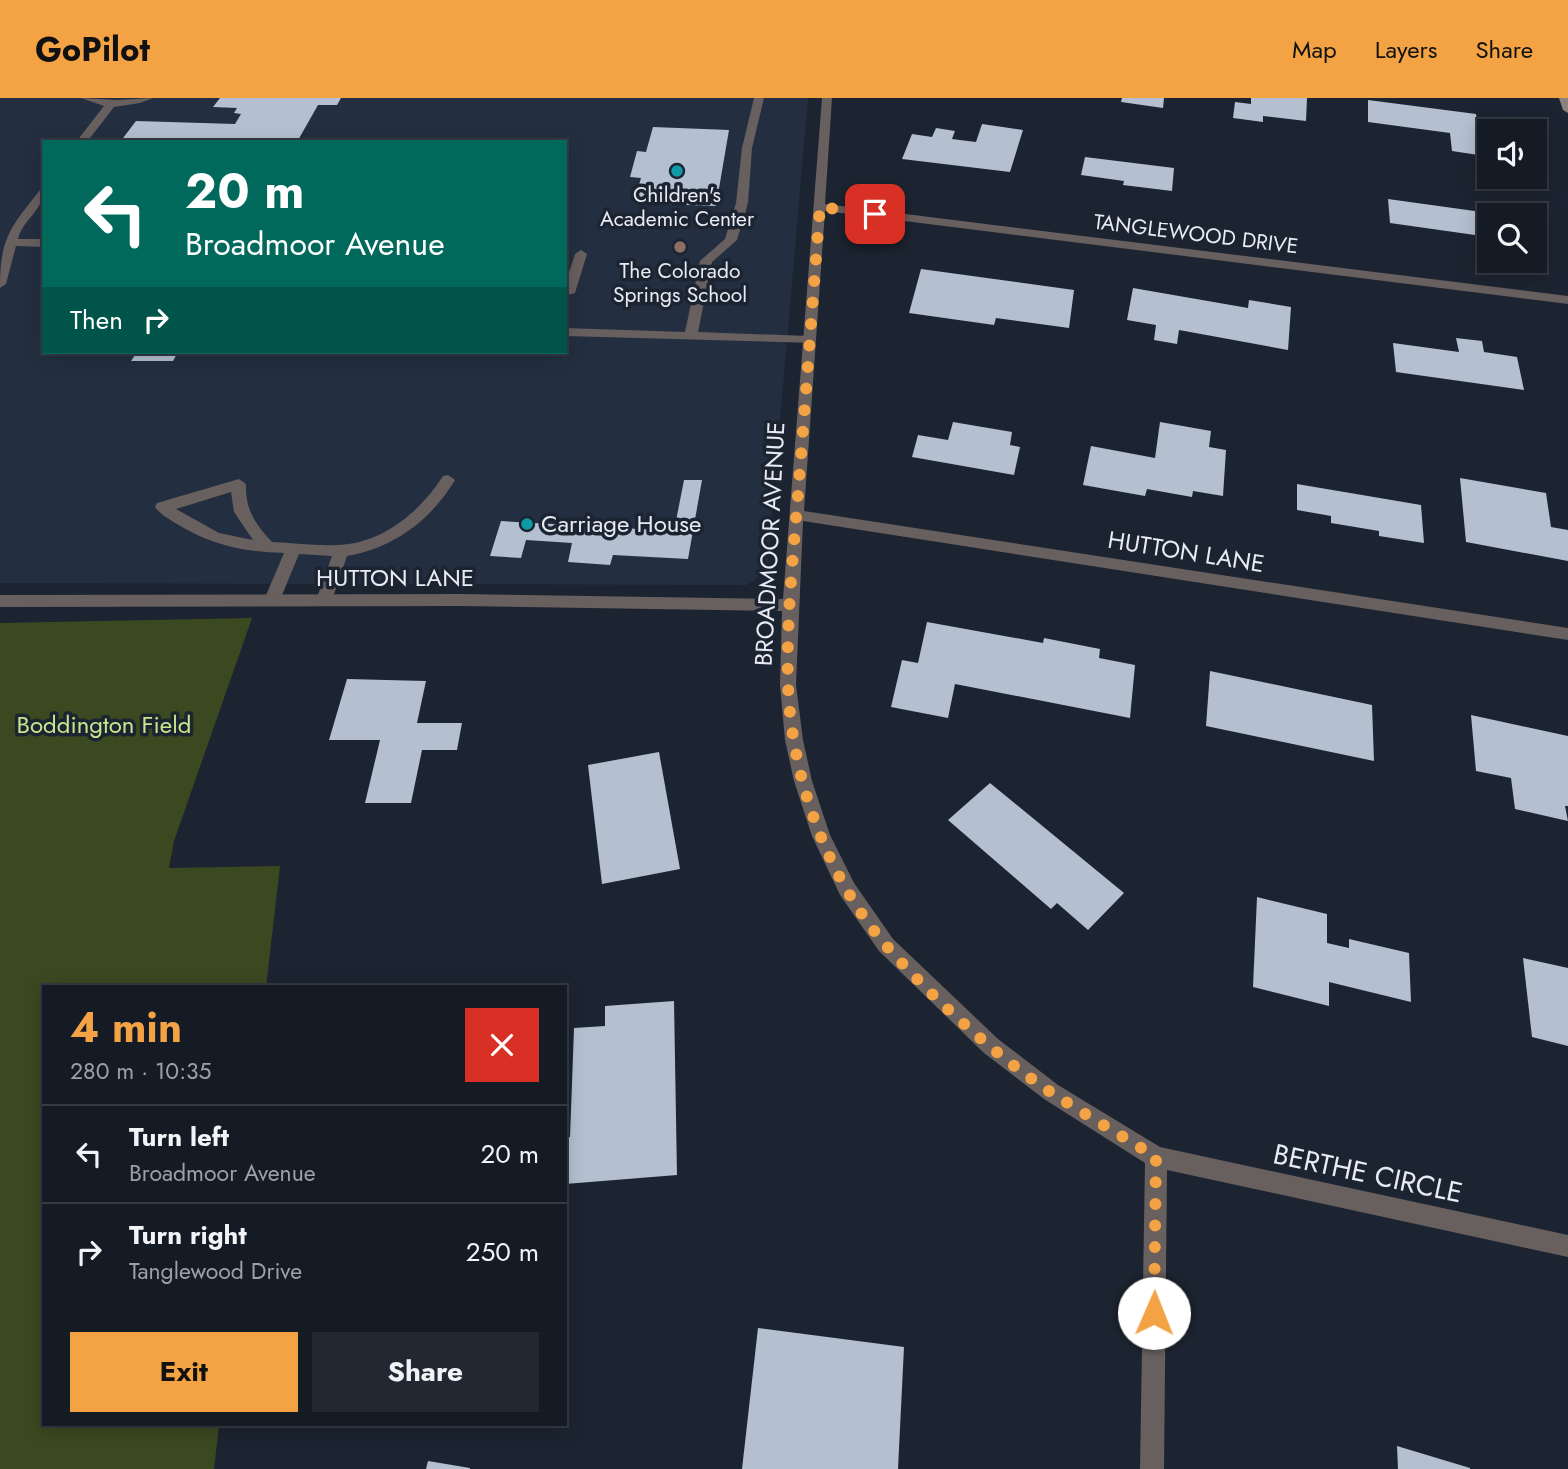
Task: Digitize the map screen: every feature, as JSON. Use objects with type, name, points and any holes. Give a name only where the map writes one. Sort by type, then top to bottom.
[{"type":"main road","points":[[1564,98],[1568,110]]},
{"type":"street","points":[[86,98],[111,104],[148,98]]},
{"type":"street","points":[[691,336],[706,261],[731,240],[735,228],[742,203],[747,148],[760,98]]},
{"type":"street","name":"BROADMOOR AVENUE","points":[[827,98],[790,606],[788,685],[794,740],[803,781],[821,836],[847,889],[886,945],[991,1046],[1051,1092],[1156,1157]]},
{"type":"street","points":[[83,140],[111,104]]},
{"type":"street","points":[[0,285],[14,231],[42,195]]},
{"type":"street","name":"TANGLEWOOD DRIVE","points":[[820,207],[1568,300]]},
{"type":"street","points":[[9,242],[42,243]]},
{"type":"street","points":[[569,293],[581,254]]},
{"type":"street","points":[[567,332],[809,340]]},
{"type":"street","points":[[268,547],[246,524],[236,499],[239,484],[199,499],[162,507],[198,530],[232,543],[268,547],[341,551],[382,540],[424,512],[440,495],[447,480]]},
{"type":"street","name":"HUTTON LANE","points":[[797,515],[1568,634]]},
{"type":"street","points":[[272,600],[294,548]]},
{"type":"street","points":[[324,600],[341,551]]},
{"type":"street","name":"HUTTON LANE","points":[[0,601],[324,600],[790,606]]},
{"type":"street","points":[[1152,1469],[1156,1157]]},
{"type":"street","name":"BERTHE CIRCLE","points":[[1156,1157],[1568,1246]]},
{"type":"shaded area","name":"The Colorado Springs School","points":[[0,98],[808,98],[767,571],[747,585],[0,583]]},
{"type":"green space","name":"Boddington Field","points":[[252,618],[174,841],[169,868],[280,866],[266,985],[42,985],[42,1426],[219,1426],[214,1469],[0,1469],[0,623]]},
{"type":"building","points":[[220,98],[341,98],[337,105],[318,105],[298,140],[122,140],[136,121],[235,124],[241,114],[234,113],[237,108],[213,107]]},
{"type":"building","points":[[1122,98],[1164,98],[1163,108],[1121,102]]},
{"type":"building","points":[[1251,98],[1307,98],[1306,121],[1263,116],[1263,122],[1233,118],[1235,102],[1251,104]]},
{"type":"building","points":[[1368,100],[1476,114],[1477,155],[1452,151],[1450,133],[1368,122]]},
{"type":"building","points":[[982,124],[1023,130],[1010,172],[902,159],[912,134],[932,137],[936,128],[955,131],[952,139],[976,142]]},
{"type":"building","name":"Children's Academic Center","points":[[653,127],[729,130],[716,206],[634,203],[641,178],[630,177],[637,151],[646,152]]},
{"type":"building","points":[[1085,157],[1174,168],[1172,191],[1123,185],[1124,181],[1081,175]]},
{"type":"building","points":[[1388,199],[1477,211],[1477,239],[1475,235],[1390,223]]},
{"type":"building","points":[[921,269],[1074,290],[1069,328],[996,318],[994,325],[909,313]]},
{"type":"building","points":[[1133,288],[1248,308],[1249,300],[1291,307],[1288,350],[1179,330],[1177,344],[1154,340],[1156,325],[1127,320]]},
{"type":"building","points":[[1456,338],[1482,341],[1484,352],[1517,357],[1524,390],[1396,372],[1393,343],[1459,352]]},
{"type":"building","points":[[136,354],[177,354],[173,361],[131,361]]},
{"type":"building","points":[[953,422],[1012,432],[1010,445],[1020,447],[1014,475],[912,457],[918,435],[948,440]]},
{"type":"building","points":[[1160,422],[1211,431],[1209,447],[1226,450],[1223,496],[1193,491],[1192,497],[1147,489],[1145,496],[1083,485],[1091,446],[1155,458]]},
{"type":"building","points":[[1460,478],[1546,493],[1551,527],[1568,530],[1568,561],[1466,542]]},
{"type":"building","name":"Carriage House","points":[[684,480],[702,480],[688,559],[613,555],[610,565],[568,562],[572,543],[526,540],[521,558],[490,556],[501,521],[674,531]]},
{"type":"building","points":[[1297,484],[1421,505],[1424,543],[1379,536],[1379,531],[1331,523],[1331,516],[1297,510]]},
{"type":"building","points":[[927,622],[1043,643],[1044,638],[1100,649],[1099,658],[1135,665],[1130,718],[955,684],[948,718],[891,707],[902,660],[918,663]]},
{"type":"building","points":[[1210,671],[1372,705],[1374,761],[1206,726]]},
{"type":"building","points":[[347,679],[426,681],[417,723],[462,723],[457,750],[422,750],[411,803],[365,803],[380,740],[329,740]]},
{"type":"building","points":[[1471,715],[1568,736],[1568,806],[1565,806],[1568,821],[1515,809],[1511,778],[1476,771]]},
{"type":"building","points":[[659,752],[680,869],[602,884],[588,765]]},
{"type":"building","points":[[990,783],[1124,893],[1088,930],[1057,903],[1051,909],[948,820]]},
{"type":"building","points":[[1257,897],[1327,914],[1327,943],[1349,948],[1349,939],[1409,953],[1411,1002],[1329,982],[1329,1006],[1253,987]]},
{"type":"building","points":[[1523,958],[1568,968],[1568,1046],[1532,1037]]},
{"type":"building","points":[[674,1001],[677,1175],[567,1184],[574,1028],[605,1026],[605,1006]]},
{"type":"building","points":[[758,1328],[904,1347],[898,1469],[742,1469]]},
{"type":"building","points":[[1397,1446],[1470,1468],[1470,1469],[1398,1469]]},
{"type":"building","points":[[428,1461],[470,1468],[470,1469],[426,1469]]},
{"type":"place","name":"Children's Academic Center","points":[[677,171]]},
{"type":"place","name":"The Colorado Springs School","points":[[680,247]]},
{"type":"place","name":"Carriage House","points":[[527,524]]},
{"type":"route","points":[[875,214],[820,207],[790,606],[788,685],[794,740],[803,781],[821,836],[847,889],[886,945],[933,993],[1006,1058],[1051,1092],[1156,1157],[1154,1313]]}]
